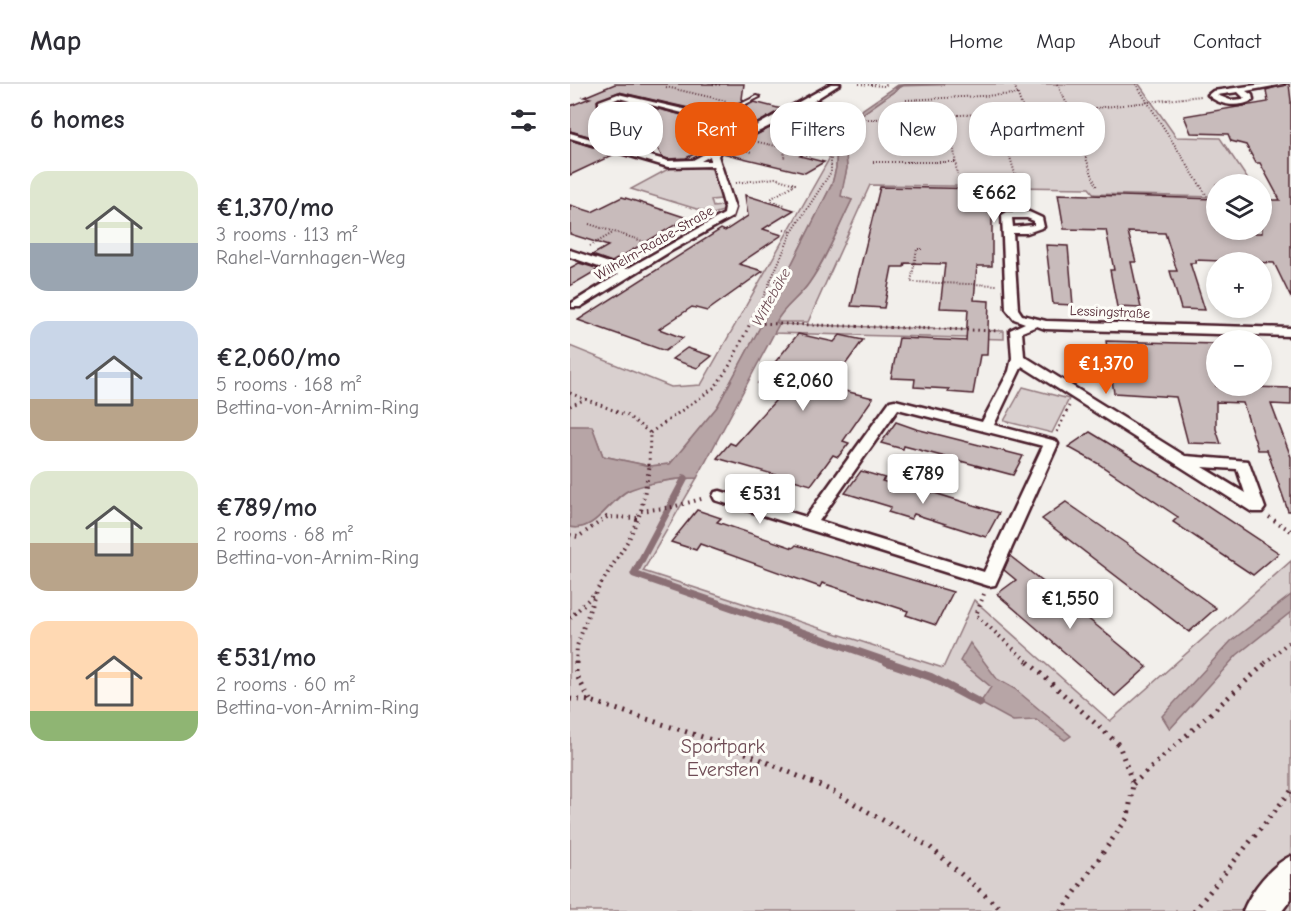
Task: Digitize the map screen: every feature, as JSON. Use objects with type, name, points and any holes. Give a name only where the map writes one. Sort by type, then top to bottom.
[{"type":"street","points":[[758,128],[811,101],[836,84]]},
{"type":"street","points":[[1212,95],[1280,84]]},
{"type":"street","points":[[1212,95],[1228,102],[1238,103],[1249,100],[1249,96],[1240,90]]},
{"type":"street","points":[[570,135],[668,164],[694,162],[702,165],[716,162]]},
{"type":"street","points":[[694,162],[704,156]]},
{"type":"street","name":"Wilhelm-Raabe-Straße","points":[[576,305],[667,249],[729,215],[730,208],[724,184],[714,156]]},
{"type":"street","name":"Lessingstraße","points":[[1008,230],[1011,309],[1018,317],[1035,323],[1057,325],[1291,332]]},
{"type":"street","points":[[572,254],[627,273]]},
{"type":"street","points":[[986,427],[1015,371],[1018,358],[1016,330],[1035,323]]},
{"type":"street","points":[[1018,358],[1257,508]]},
{"type":"street","points":[[720,496],[809,524],[989,580],[1051,444],[896,404],[809,524]]},
{"type":"street","points":[[1182,461],[1243,464],[1257,508]]},
{"type":"street","points":[[1260,911],[1291,873]]},
{"type":"lane","points":[[747,102],[758,97]]},
{"type":"path","points":[[713,84],[720,86]]},
{"type":"path","points":[[859,84],[884,86],[887,84]]},
{"type":"path","points":[[1014,84],[1021,102]]},
{"type":"path","points":[[1057,84],[1065,102]]},
{"type":"path","points":[[1136,84],[1206,194]]},
{"type":"path","points":[[666,87],[734,102]]},
{"type":"path","points":[[906,100],[1018,94]]},
{"type":"path","points":[[1105,108],[1212,95]]},
{"type":"path","points":[[650,434],[715,387],[730,365],[754,323],[776,264],[792,232],[831,172],[831,156]]},
{"type":"path","points":[[954,156],[957,174]]},
{"type":"path","points":[[1010,156],[1017,180]]},
{"type":"path","points":[[1086,156],[1097,188]]},
{"type":"path","points":[[873,162],[955,162]]},
{"type":"path","points":[[724,184],[775,178],[795,184],[772,198],[772,201],[785,205]]},
{"type":"path","points":[[590,224],[667,249]]},
{"type":"path","points":[[784,231],[792,232]]},
{"type":"path","points":[[572,254],[613,233]]},
{"type":"path","points":[[922,249],[917,249],[911,282],[1010,286]]},
{"type":"path","points":[[754,323],[1016,330]]},
{"type":"path","points":[[570,393],[628,416],[650,434]]},
{"type":"path","points":[[1051,444],[1075,394]]},
{"type":"path","points":[[570,406],[587,398]]},
{"type":"path","points":[[591,700],[576,674],[577,646],[596,592],[629,539],[641,511],[650,464],[650,434]]},
{"type":"path","points":[[641,511],[672,507],[685,502],[720,496]]},
{"type":"path","points":[[1257,508],[1291,531]]},
{"type":"path","points":[[570,536],[578,537],[607,518],[638,518]]},
{"type":"path","points":[[989,580],[976,615],[1119,745],[1133,784],[1128,817],[1062,911]]},
{"type":"path","points":[[570,618],[596,592]]},
{"type":"path","points":[[1133,784],[1291,640]]},
{"type":"path","points":[[570,699],[591,700],[728,745],[830,790],[930,847],[1004,911]]},
{"type":"path","points":[[1194,911],[1291,791]]},
{"type":"green space","points":[[905,84],[1139,84],[1176,137],[1220,138],[1244,174],[1206,174],[1206,197],[1094,194],[1089,188],[870,185],[808,322],[776,322],[815,273],[852,200],[840,197],[847,168],[846,156],[866,156],[866,111],[878,103],[878,156],[957,156],[957,102],[879,102]]},
{"type":"green space","points":[[829,156],[836,156],[832,184],[717,407],[670,464],[650,466],[603,456],[592,427],[570,426],[570,346],[671,387],[701,385]]},
{"type":"green space","points":[[689,166],[714,169],[721,199],[711,200],[713,207],[722,206],[726,210],[713,214],[631,189],[670,168]]},
{"type":"green space","points":[[779,324],[1004,331],[1004,339],[773,333]]},
{"type":"green space","points":[[1023,387],[1069,399],[1052,433],[1004,421]]},
{"type":"green space","name":"Sportpark Eversten","points":[[697,478],[643,571],[943,668],[974,600],[1110,721],[1291,561],[1291,911],[570,911],[570,527],[579,528],[595,521],[629,490],[648,484]]},
{"type":"shaded area","name":"Wittebäke","points":[[898,85],[903,85],[866,111],[866,107]]},
{"type":"shaded area","name":"Wittebäke","points":[[836,156],[846,156],[847,168],[841,196],[852,200],[815,273],[776,322],[779,324],[697,478],[664,481],[632,489],[624,493],[588,525],[570,527],[570,426],[592,426],[603,456],[650,466],[670,464],[717,407],[832,184]]},
{"type":"shaded area","points":[[1291,595],[1291,612],[1237,655],[1170,729],[1162,716],[1231,641]]},
{"type":"shaded area","points":[[970,643],[997,679],[1015,689],[1071,736],[1065,740],[1036,720],[1013,721],[980,703],[991,687],[960,661]]},
{"type":"building","points":[[615,84],[744,84],[742,99],[744,100],[740,102],[675,102],[675,105],[619,92],[597,102],[588,102],[588,136],[570,131],[570,106],[590,98],[584,97]]},
{"type":"building","points":[[1289,84],[1291,101],[1291,298],[1272,263],[1272,252],[1206,252],[1206,260],[1195,260],[1196,263],[1190,263],[1205,310],[1181,309],[1170,271],[1177,271],[1165,233],[1128,232],[1136,262],[1131,262],[1141,308],[1117,307],[1110,270],[1114,270],[1106,230],[1064,229],[1058,194],[1206,199],[1206,240],[1272,240],[1272,200],[1280,200],[1272,185],[1272,174],[1266,174],[1260,163],[1256,163],[1246,145],[1231,141],[1228,134],[1191,133],[1184,116],[1268,102],[1266,90]]},
{"type":"building","points":[[758,103],[770,106],[770,116],[758,123]]},
{"type":"building","points":[[663,110],[675,113],[675,156],[690,156],[668,159],[662,157]]},
{"type":"building","points":[[770,128],[770,156],[800,156],[824,162],[805,173],[734,156],[758,156],[758,134]]},
{"type":"building","points":[[570,140],[588,146],[588,156],[611,156],[570,175]]},
{"type":"building","points":[[880,187],[992,189],[992,266],[977,266],[974,300],[989,301],[987,355],[980,355],[973,394],[948,392],[949,389],[914,387],[915,379],[891,378],[899,338],[966,341],[968,309],[940,308],[945,264],[905,263],[904,267],[892,267],[884,308],[851,306]]},
{"type":"building","points":[[745,195],[794,210],[763,229],[782,235],[739,264],[763,271],[707,311],[692,307],[659,329],[683,338],[665,351],[578,320],[721,229],[725,231],[748,216]]},
{"type":"building","points":[[622,197],[687,218],[612,262],[592,255],[608,246],[570,234],[570,205],[592,212]]},
{"type":"building","points":[[1046,245],[1068,246],[1073,305],[1053,304]]},
{"type":"building","points":[[579,263],[599,269],[570,286],[570,268]]},
{"type":"building","points":[[798,334],[834,342],[840,335],[863,340],[829,387],[873,398],[843,441],[849,443],[838,457],[833,455],[811,485],[717,458],[730,443],[735,445],[785,390],[758,383]]},
{"type":"building","points":[[1106,341],[1206,344],[1206,396],[1272,396],[1272,387],[1291,388],[1291,405],[1271,404],[1291,457],[1291,511],[1288,511],[1267,450],[1258,450],[1243,403],[1216,402],[1216,429],[1221,444],[1188,443],[1176,397],[1114,393]]},
{"type":"building","points":[[687,348],[712,356],[697,368],[672,359]]},
{"type":"building","points":[[896,422],[1023,456],[1013,475],[904,446],[903,449],[881,443]]},
{"type":"building","points":[[1090,432],[1169,480],[1279,553],[1253,575],[1173,522],[1178,517],[1097,463],[1068,447]]},
{"type":"building","points":[[861,471],[885,478],[882,481],[926,494],[928,491],[999,513],[986,537],[914,514],[911,519],[888,512],[891,507],[845,493]]},
{"type":"building","points":[[1066,502],[1216,608],[1189,632],[1042,519]]},
{"type":"building","points":[[697,510],[721,518],[717,522],[793,548],[796,545],[953,592],[936,625],[906,615],[908,611],[822,583],[820,587],[700,544],[696,550],[671,542]]},
{"type":"building","points":[[1010,556],[1147,667],[1115,696],[997,594],[1016,580],[1004,570]]},
{"type":"waterway","name":"Wittebäke","points":[[896,88],[903,85],[943,84]]},
{"type":"waterway","points":[[685,478],[634,574],[892,663]]},
{"type":"waterway","points":[[887,662],[931,677],[980,703]]}]
